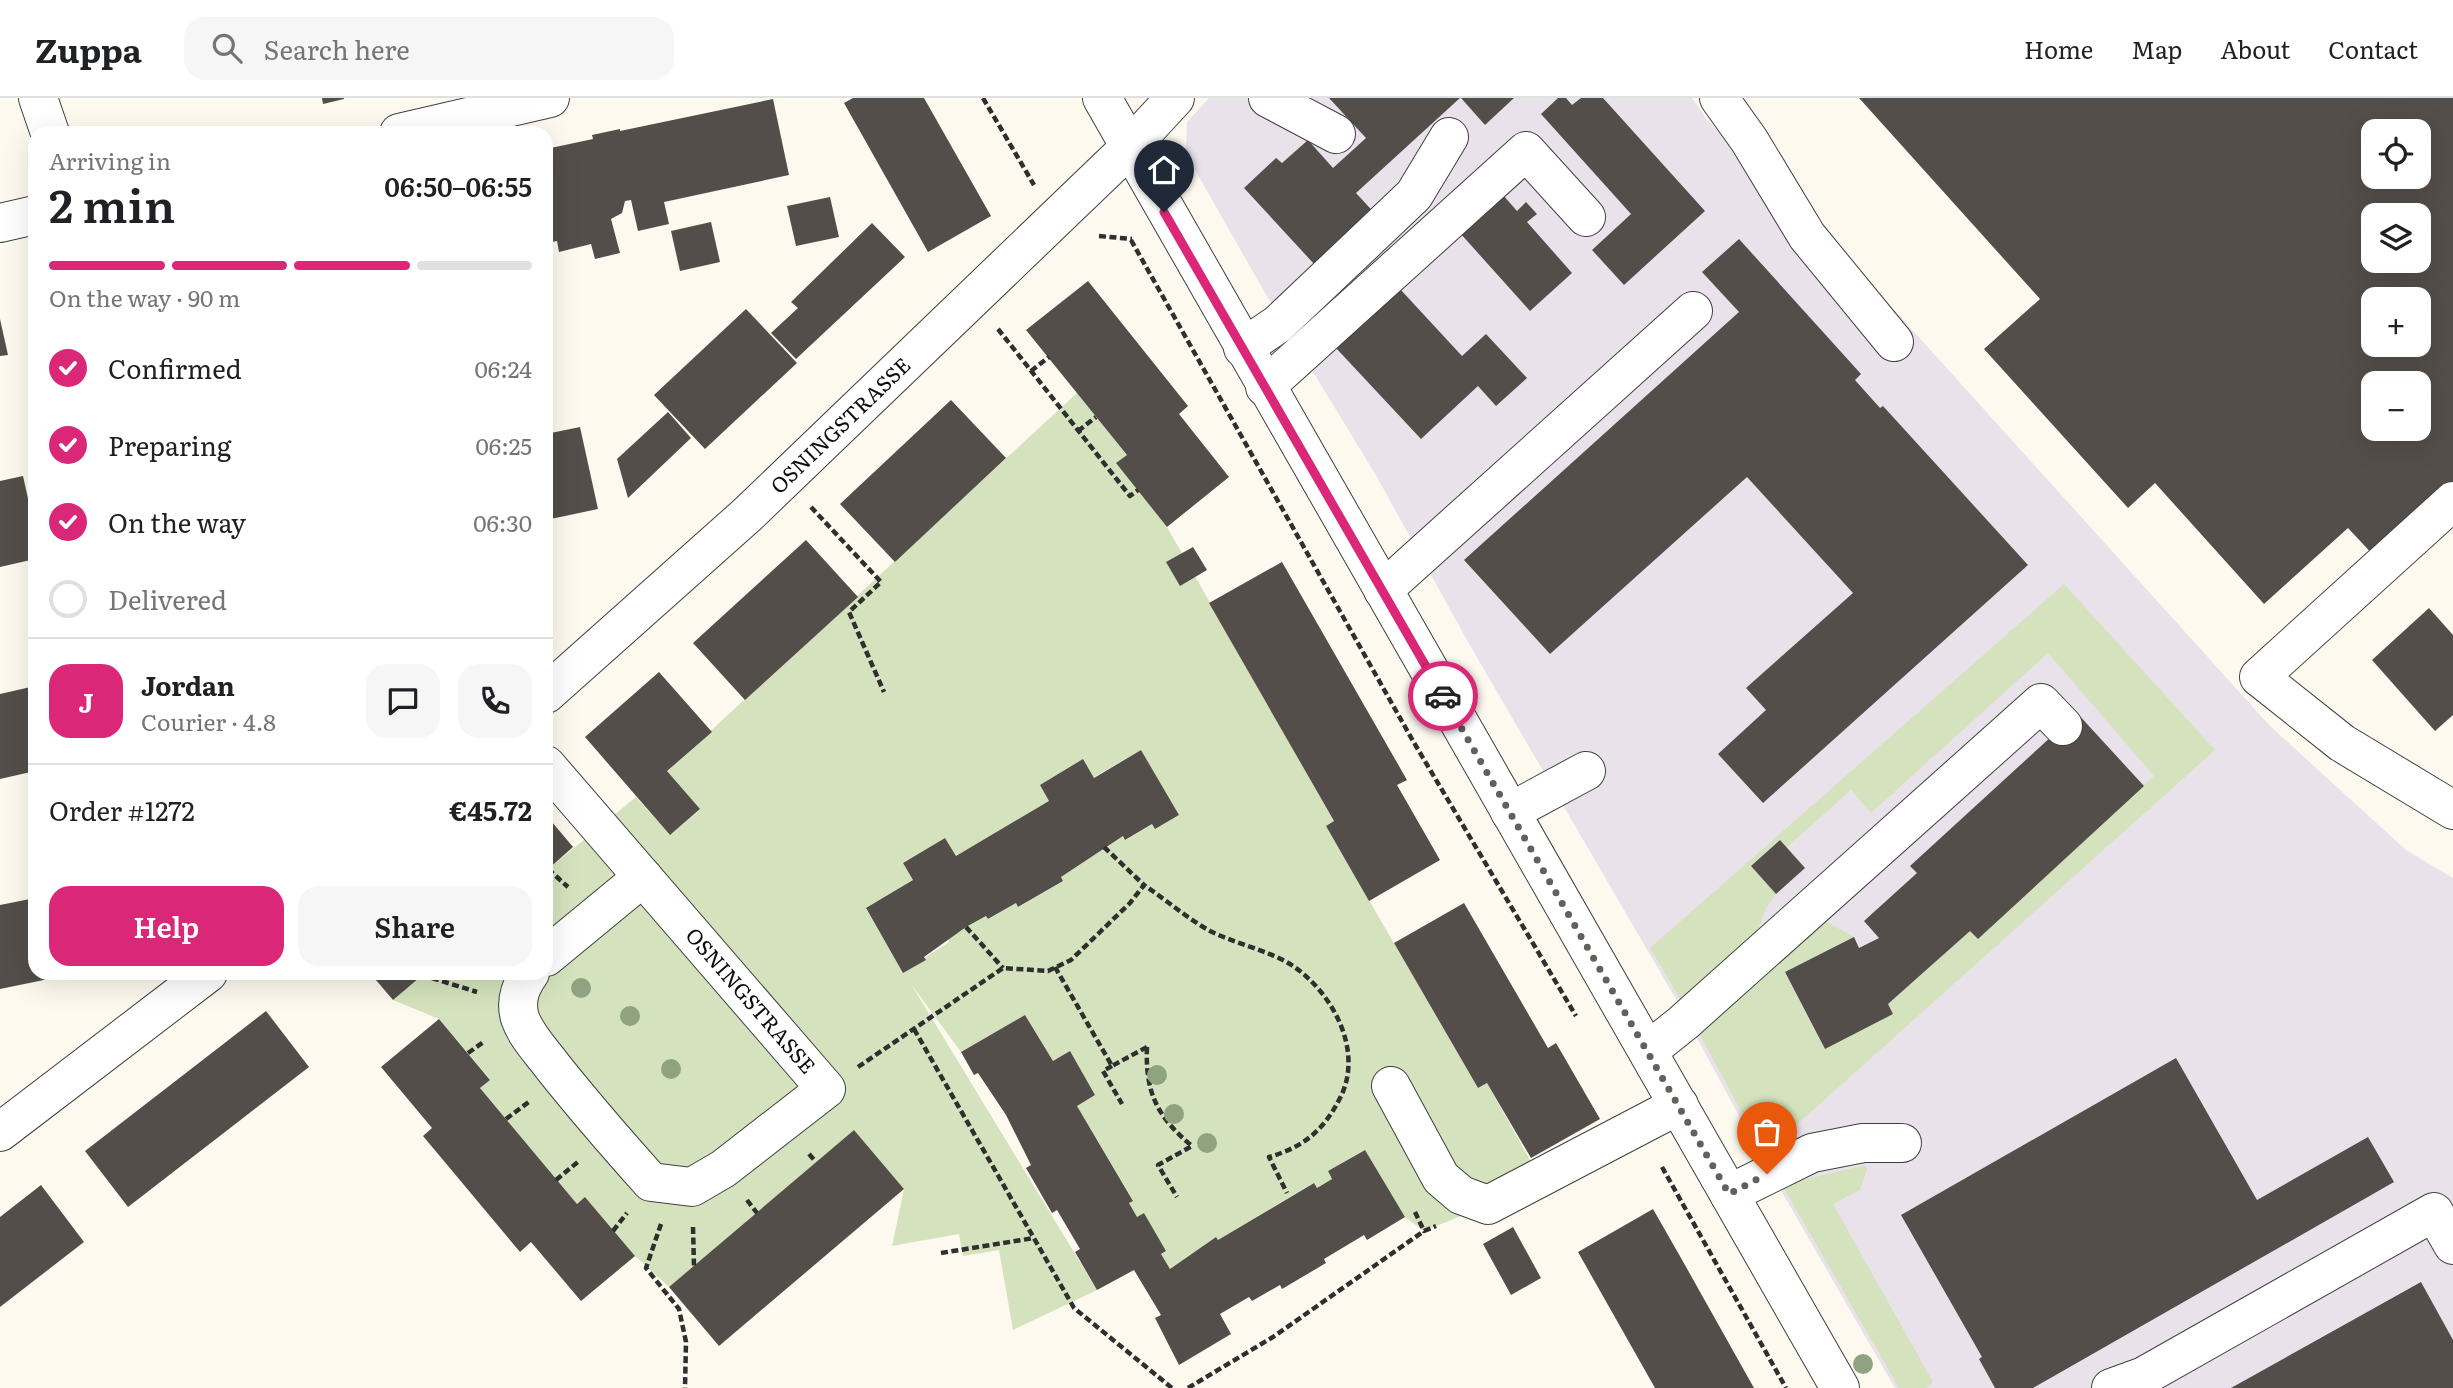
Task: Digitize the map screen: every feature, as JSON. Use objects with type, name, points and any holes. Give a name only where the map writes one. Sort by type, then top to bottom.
[{"type":"street","points":[[38,98],[48,126]]},
{"type":"street","points":[[430,126],[550,98]]},
{"type":"street","points":[[1102,98],[1128,149],[1840,1388]]},
{"type":"street","name":"OSNINGSTRASSE","points":[[553,688],[748,514],[1128,149],[1175,98]]},
{"type":"street","points":[[1268,98],[1336,134]]},
{"type":"street","points":[[1719,98],[1749,140],[1807,236],[1894,342]]},
{"type":"street","points":[[1243,348],[1278,324],[1414,195],[1449,137]]},
{"type":"street","points":[[1265,387],[1332,323],[1526,150],[1586,218]]},
{"type":"street","points":[[0,223],[28,217]]},
{"type":"street","points":[[1383,590],[1693,312]]},
{"type":"street","points":[[2453,500],[2259,677],[2342,743],[2453,810]]},
{"type":"street","points":[[1648,1051],[1683,1023],[2041,703],[2063,726]]},
{"type":"street","points":[[1510,812],[1586,771]]},
{"type":"street","name":"OSNINGSTRASSE","points":[[553,773],[826,1089],[723,1169],[692,1187],[674,1187]]},
{"type":"street","points":[[553,951],[643,877]]},
{"type":"street","points":[[0,1132],[199,980]]},
{"type":"street","points":[[524,989],[520,1018],[530,1037],[608,1135],[651,1182],[674,1187]]},
{"type":"street","points":[[1391,1086],[1441,1178],[1461,1195],[1488,1205],[1679,1105]]},
{"type":"street","points":[[1729,1194],[1812,1153],[1863,1143],[1902,1143]]},
{"type":"street","points":[[2111,1388],[2144,1377],[2434,1212],[2453,1245]]},
{"type":"path","points":[[1131,240],[1413,741],[1580,1022]]},
{"type":"path","points":[[990,319],[1130,496],[1138,490]]},
{"type":"path","points":[[1031,371],[1048,357]]},
{"type":"path","points":[[1079,431],[1096,417]]},
{"type":"path","points":[[805,501],[881,582],[849,612],[884,692]]},
{"type":"path","points":[[1104,847],[1144,885],[1208,929],[1245,948],[1289,963],[1316,986],[1341,1024],[1347,1047],[1348,1071],[1344,1090],[1330,1118],[1308,1141],[1269,1157],[1287,1193]]},
{"type":"path","points":[[826,1089],[1003,968],[1048,971],[1071,960],[1130,903],[1144,885]]},
{"type":"path","points":[[966,927],[1003,968]]},
{"type":"path","points":[[1055,967],[1112,1066]]},
{"type":"path","points":[[458,980],[524,989]]},
{"type":"path","points":[[915,1029],[1074,1308],[1172,1388]]},
{"type":"path","points":[[1122,1104],[1103,1071],[1147,1047],[1146,1072],[1160,1115],[1192,1146],[1158,1165],[1177,1197]]},
{"type":"path","points":[[1640,1126],[1786,1388]]},
{"type":"path","points":[[674,1187],[646,1268],[679,1309],[686,1342],[685,1388]]},
{"type":"path","points":[[1188,1388],[1273,1336],[1424,1231]]},
{"type":"path","points":[[941,1253],[1034,1238]]},
{"type":"shaded area","points":[[1209,98],[1692,98],[1708,121],[1851,262],[2270,726],[2406,850],[2453,878],[2453,1388],[1895,1388],[1757,1149],[1677,1001],[1468,642],[1377,477],[1265,293],[1186,154],[1187,122]]},
{"type":"green space","points":[[1077,393],[1127,455],[1117,464],[1167,527],[1334,821],[1326,826],[1478,1088],[1487,1083],[1540,1178],[1488,1205],[1424,1231],[1405,1217],[1364,1150],[1328,1171],[1332,1179],[1317,1188],[1313,1183],[1218,1240],[1216,1237],[1170,1269],[1161,1254],[1166,1251],[1144,1213],[1137,1217],[1129,1203],[1133,1200],[1077,1106],[1095,1095],[1070,1052],[1053,1061],[1025,1015],[961,1052],[911,984],[1097,1290],[1013,1330],[999,1250],[963,1256],[959,1234],[892,1246],[904,1189],[854,1130],[669,1287],[635,1256],[586,1198],[577,1204],[480,1088],[490,1079],[439,1019],[393,1000],[416,980],[553,980],[553,865],[636,797],[670,835],[700,810],[667,771]],"holes":[[[1141,750],[1179,815],[1155,829],[1152,824],[1126,840],[1123,836],[1061,877],[1063,881],[1019,907],[1016,903],[989,919],[986,916],[948,938],[949,942],[903,972],[866,909],[913,880],[903,863],[945,838],[956,856]]]},
{"type":"green space","points":[[2064,584],[2215,750],[1764,1154],[1698,1031],[1818,917],[1854,937],[1785,973],[1824,1048],[1893,1014],[1888,1004],[1970,931],[1978,938],[2154,776],[2048,653],[1871,813],[1851,790],[1786,848],[1779,840],[1751,866],[1776,894],[1766,908],[1751,949],[1685,1007],[1650,948]]},
{"type":"green space","points":[[1865,1165],[1867,1170],[1860,1190],[1833,1204],[1933,1382],[1927,1388],[1899,1388],[1782,1185]]},
{"type":"building","points":[[322,98],[344,98],[344,99],[323,104]]},
{"type":"building","points":[[853,98],[924,98],[991,216],[928,252],[844,103]]},
{"type":"building","points":[[1329,98],[1460,98],[1356,193],[1379,218],[1315,265],[1244,188],[1276,158],[1282,163],[1308,140],[1333,168],[1366,138]]},
{"type":"building","points":[[1461,98],[1514,98],[1485,125]]},
{"type":"building","points":[[1558,98],[1566,98],[1572,105],[1581,98],[1603,98],[1705,211],[1624,285],[1592,250],[1631,214],[1541,114]]},
{"type":"building","points":[[1859,98],[2453,98],[2453,491],[2377,559],[2348,528],[2264,604],[2155,483],[2128,508],[1984,349],[2040,299]]},
{"type":"building","points":[[773,99],[789,175],[664,202],[669,224],[638,231],[631,200],[625,201],[622,213],[611,219],[620,253],[595,259],[591,244],[559,252],[557,241],[553,242],[553,148],[593,139],[592,135]]},
{"type":"building","points":[[1503,195],[1517,211],[1526,202],[1537,214],[1527,222],[1572,273],[1530,311],[1460,233]]},
{"type":"building","points":[[830,197],[839,237],[796,246],[787,206]]},
{"type":"building","points":[[711,222],[720,262],[680,271],[671,231]]},
{"type":"building","points":[[872,223],[905,257],[796,359],[771,333],[798,308],[791,302]]},
{"type":"building","points":[[1739,239],[1861,374],[1855,380],[1880,408],[1883,406],[2028,565],[1763,803],[1718,754],[1766,710],[1746,688],[1853,593],[1747,477],[1550,654],[1464,560],[1739,312],[1702,272]]},
{"type":"building","points":[[1088,281],[1188,406],[1179,414],[1229,477],[1167,527],[1116,463],[1127,455],[1026,330]]},
{"type":"building","points":[[1400,289],[1462,356],[1486,334],[1527,378],[1496,406],[1478,386],[1421,439],[1336,348]]},
{"type":"building","points":[[746,309],[797,363],[705,449],[654,395]]},
{"type":"building","points":[[0,319],[8,355],[0,356]]},
{"type":"building","points":[[951,400],[1006,458],[895,562],[840,504]]},
{"type":"building","points":[[668,412],[691,438],[628,498],[617,459]]},
{"type":"building","points":[[580,427],[598,509],[553,519],[553,433]]},
{"type":"building","points":[[23,476],[28,498],[28,561],[0,567],[0,481]]},
{"type":"building","points":[[806,540],[858,597],[745,700],[693,643]]},
{"type":"building","points":[[1193,547],[1207,570],[1180,586],[1166,562]]},
{"type":"building","points":[[1282,562],[1407,780],[1397,785],[1440,860],[1369,901],[1326,826],[1334,821],[1209,603]]},
{"type":"building","points":[[2429,608],[2453,635],[2453,715],[2435,731],[2372,660]]},
{"type":"building","points":[[659,672],[712,732],[667,771],[700,809],[670,835],[585,737]]},
{"type":"building","points":[[28,688],[28,773],[0,779],[0,694]]},
{"type":"building","points":[[2077,713],[2144,786],[1978,939],[1970,931],[1888,1004],[1893,1014],[1825,1049],[1785,972],[1854,937],[1859,948],[1879,938],[1864,921],[1917,873],[1910,866]]},
{"type":"building","points":[[1141,750],[1179,815],[1155,829],[1152,824],[1125,840],[1123,836],[1061,877],[1063,881],[1018,907],[1016,903],[988,919],[986,916],[966,927],[924,957],[926,960],[903,973],[866,908],[913,880],[903,863],[945,838],[956,856],[1049,801],[1040,785],[1083,759],[1094,778]]},
{"type":"building","points":[[553,823],[573,847],[553,865]]},
{"type":"building","points":[[1780,840],[1805,868],[1776,894],[1751,866]]},
{"type":"building","points":[[28,899],[28,980],[44,980],[0,989],[0,905]]},
{"type":"building","points":[[1464,903],[1548,1048],[1556,1043],[1600,1119],[1531,1158],[1487,1083],[1478,1088],[1394,943]]},
{"type":"building","points":[[376,980],[417,980],[393,1000]]},
{"type":"building","points":[[266,1011],[309,1067],[128,1207],[85,1151]]},
{"type":"building","points":[[1025,1015],[1053,1061],[1070,1051],[1095,1095],[1077,1106],[1133,1201],[1129,1203],[1137,1217],[1144,1213],[1166,1251],[1161,1254],[1170,1269],[1216,1237],[1218,1240],[1314,1183],[1317,1188],[1332,1179],[1328,1171],[1365,1150],[1405,1217],[1367,1240],[1364,1235],[1324,1259],[1326,1263],[1282,1289],[1280,1285],[1252,1301],[1249,1297],[1220,1314],[1231,1334],[1179,1365],[1155,1318],[1161,1315],[1134,1270],[1097,1290],[1075,1252],[1080,1249],[1057,1210],[1052,1213],[1026,1168],[1031,1165],[1006,1115],[978,1073],[974,1075],[961,1052]]},
{"type":"building","points":[[439,1019],[490,1080],[480,1088],[577,1204],[585,1197],[635,1256],[581,1301],[531,1242],[520,1252],[423,1136],[432,1128],[381,1067]]},
{"type":"building","points":[[2176,1058],[2257,1200],[2368,1137],[2394,1182],[2033,1388],[1995,1388],[1979,1359],[1982,1357],[1901,1215]]},
{"type":"building","points":[[854,1130],[904,1189],[719,1346],[669,1287]]},
{"type":"building","points":[[41,1185],[84,1242],[0,1307],[0,1217]]},
{"type":"building","points":[[1653,1209],[1754,1388],[1655,1388],[1578,1252]]},
{"type":"building","points":[[1513,1227],[1541,1278],[1511,1295],[1483,1244]]},
{"type":"building","points":[[2421,1282],[2453,1340],[2453,1388],[2231,1388]]},
{"type":"way so far","points":[[1443,696],[1729,1194],[1767,1174]]},
{"type":"route","points":[[1164,212],[1443,696]]}]
